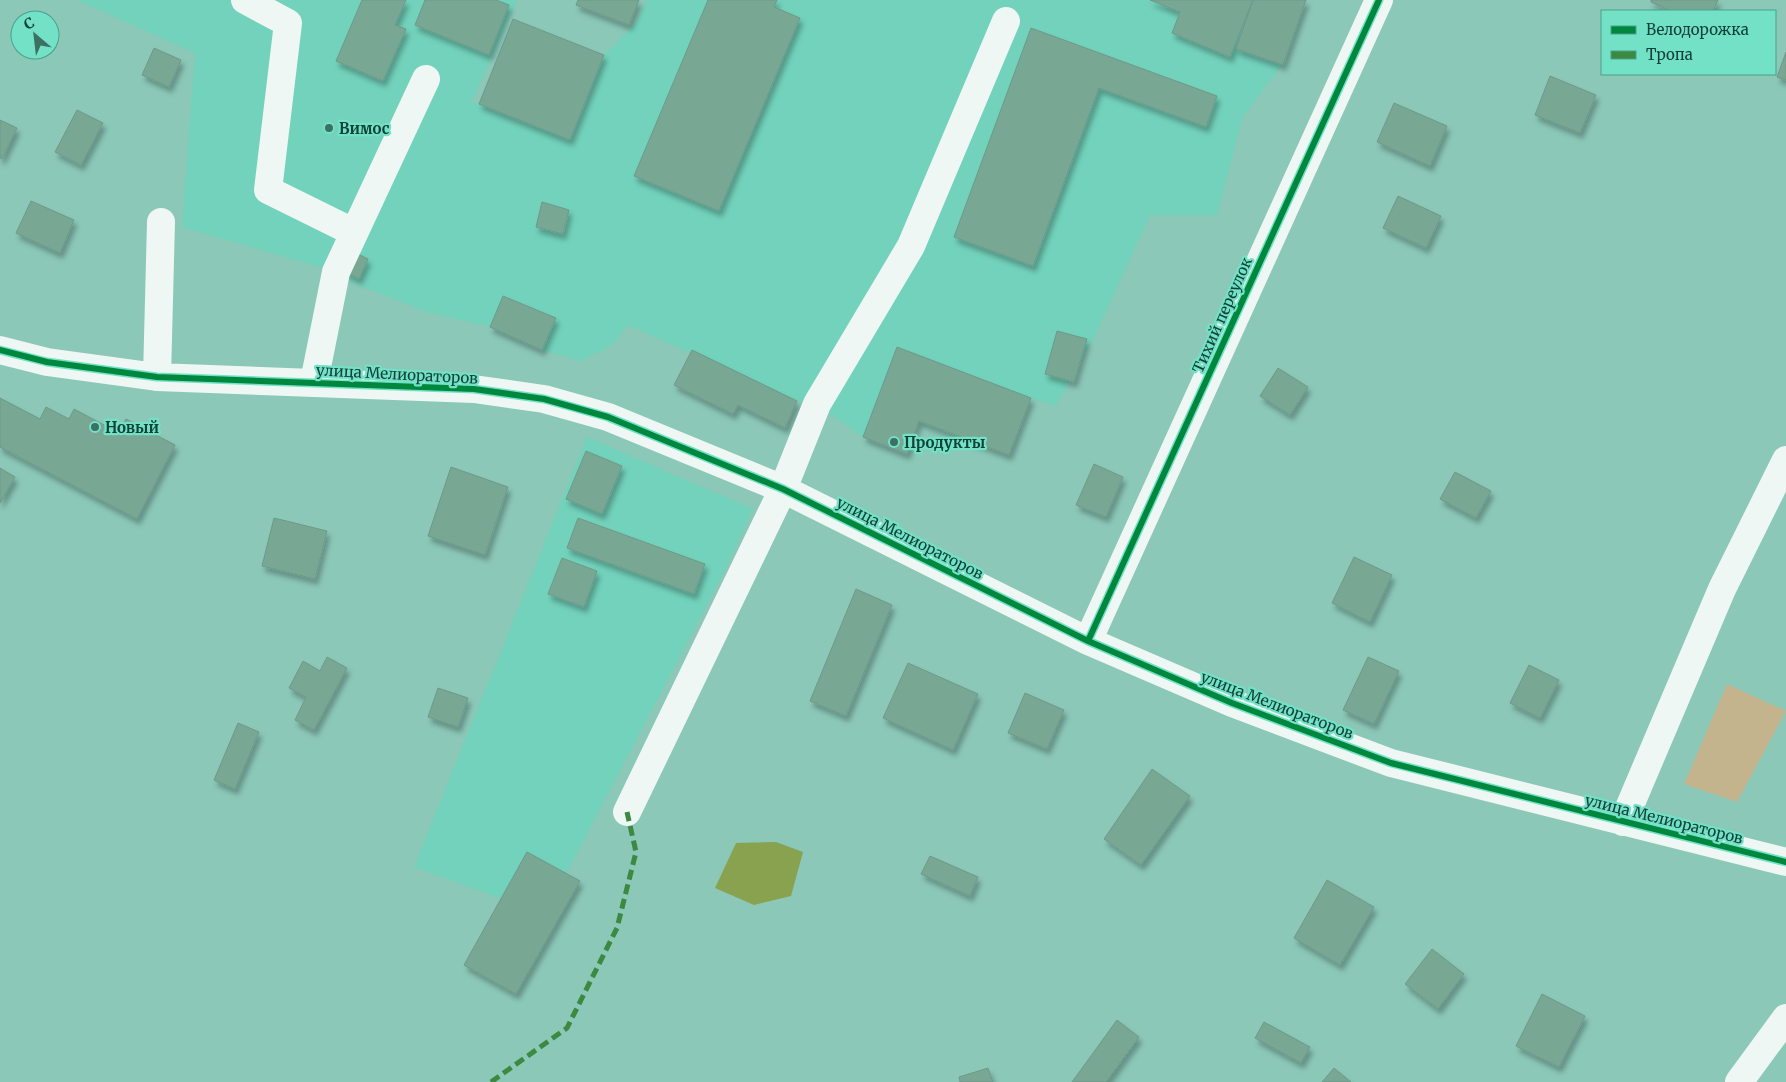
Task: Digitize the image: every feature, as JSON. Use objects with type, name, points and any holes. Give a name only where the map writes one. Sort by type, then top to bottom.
[{"type":"street","points":[[245,0],[288,23],[268,190],[353,232]]},
{"type":"street","name":"Тихий переулок","points":[[1088,641],[1379,0]]},
{"type":"street","points":[[627,812],[783,488],[817,404],[912,246],[1006,21]]},
{"type":"street","points":[[314,382],[336,272],[426,79]]},
{"type":"street","points":[[157,377],[161,222]]},
{"type":"street","name":"улица Мелиораторов","points":[[0,350],[47,362],[157,377],[474,389],[544,399],[608,417],[783,488],[1088,641],[1232,703],[1391,763],[1786,862]]},
{"type":"street","points":[[1623,822],[1722,588],[1786,460]]},
{"type":"street","points":[[1739,1082],[1786,1018]]},
{"type":"shaded area","points":[[77,0],[517,0],[471,103],[479,104],[513,19],[604,55],[636,23],[647,0],[1300,0],[1300,16],[1286,59],[1242,118],[1217,215],[1150,215],[1095,335],[1056,406],[1031,398],[1009,455],[919,421],[907,454],[863,437],[817,404],[797,401],[628,325],[611,346],[580,361],[542,350],[490,327],[428,312],[360,286],[336,272],[182,227],[195,53]]},
{"type":"shaded area","points":[[587,437],[753,509],[727,566],[545,914],[414,867]]},
{"type":"shaded area","points":[[1727,684],[1786,711],[1737,802],[1684,784]]},
{"type":"shaded area","points":[[776,842],[803,852],[791,896],[754,905],[715,888],[736,843]]},
{"type":"building","points":[[362,0],[406,0],[395,25],[406,29],[383,81],[336,61]]},
{"type":"building","points":[[425,0],[496,0],[509,5],[489,55],[415,25]]},
{"type":"building","points":[[578,0],[639,0],[629,25],[576,5]]},
{"type":"building","points":[[708,0],[777,0],[774,7],[800,18],[719,211],[634,176]]},
{"type":"building","points":[[1150,0],[1253,0],[1230,57],[1172,33],[1180,12]]},
{"type":"building","points":[[1253,0],[1306,0],[1283,65],[1236,49]]},
{"type":"building","points":[[1651,0],[1718,0],[1713,10],[1669,10],[1651,2]]},
{"type":"building","points":[[513,19],[604,55],[570,140],[479,104]]},
{"type":"building","points":[[1031,28],[1217,96],[1206,127],[1099,88],[1033,266],[954,237]]},
{"type":"building","points":[[154,48],[181,60],[169,87],[142,75]]},
{"type":"building","points":[[1786,52],[1786,80],[1777,77]]},
{"type":"building","points":[[1550,76],[1596,95],[1580,133],[1535,115]]},
{"type":"building","points":[[1394,103],[1447,126],[1430,166],[1377,142]]},
{"type":"building","points":[[77,110],[103,123],[81,165],[55,152]]},
{"type":"building","points":[[0,120],[17,128],[2,159],[0,158]]},
{"type":"building","points":[[1398,196],[1441,216],[1426,248],[1383,228]]},
{"type":"building","points":[[31,201],[74,220],[60,253],[16,233]]},
{"type":"building","points":[[542,202],[569,210],[563,234],[536,227]]},
{"type":"building","points":[[354,252],[368,259],[359,279],[345,272]]},
{"type":"building","points":[[503,296],[556,318],[542,350],[490,327]]},
{"type":"building","points":[[1057,331],[1087,339],[1074,382],[1045,374]]},
{"type":"building","points":[[897,347],[1031,398],[1009,455],[919,421],[907,454],[863,437]]},
{"type":"building","points":[[692,350],[797,401],[785,428],[738,405],[733,414],[674,385]]},
{"type":"building","points":[[1278,368],[1308,387],[1290,415],[1260,396]]},
{"type":"building","points":[[0,398],[40,419],[46,407],[69,419],[74,409],[119,433],[126,419],[175,445],[137,519],[0,447]]},
{"type":"building","points":[[586,451],[622,466],[602,514],[566,499]]},
{"type":"building","points":[[1094,464],[1123,477],[1106,517],[1076,505]]},
{"type":"building","points":[[451,467],[508,487],[485,555],[428,536]]},
{"type":"building","points":[[0,468],[15,477],[0,503]]},
{"type":"building","points":[[1455,472],[1491,491],[1476,518],[1440,499]]},
{"type":"building","points":[[274,518],[327,531],[315,579],[262,566]]},
{"type":"building","points":[[578,518],[705,564],[694,594],[567,548]]},
{"type":"building","points":[[1354,557],[1392,575],[1370,622],[1332,603]]},
{"type":"building","points":[[562,558],[597,571],[584,607],[548,594]]},
{"type":"building","points":[[856,589],[892,605],[846,716],[810,701]]},
{"type":"building","points":[[327,657],[347,668],[314,730],[295,720],[306,697],[289,688],[303,661],[320,671]]},
{"type":"building","points":[[1368,657],[1399,671],[1374,724],[1343,710]]},
{"type":"building","points":[[908,663],[978,694],[953,750],[883,718]]},
{"type":"building","points":[[1529,665],[1559,680],[1540,718],[1510,703]]},
{"type":"building","points":[[438,688],[468,698],[458,727],[428,717]]},
{"type":"building","points":[[1025,693],[1064,710],[1047,749],[1008,733]]},
{"type":"building","points":[[238,723],[259,732],[235,789],[214,780]]},
{"type":"building","points":[[1152,769],[1190,796],[1141,865],[1104,839]]},
{"type":"building","points":[[527,852],[580,881],[516,994],[464,965]]},
{"type":"building","points":[[930,856],[978,877],[970,896],[921,874]]},
{"type":"building","points":[[1327,880],[1374,907],[1340,965],[1294,938]]},
{"type":"building","points":[[1432,949],[1464,974],[1438,1009],[1405,984]]},
{"type":"building","points":[[1542,994],[1585,1016],[1559,1067],[1516,1046]]},
{"type":"building","points":[[1117,1020],[1139,1037],[1106,1082],[1072,1082]]},
{"type":"building","points":[[1264,1022],[1310,1047],[1301,1063],[1255,1038]]},
{"type":"building","points":[[988,1068],[993,1082],[960,1082],[959,1077]]},
{"type":"building","points":[[1334,1068],[1351,1082],[1322,1082]]},
{"type":"marked path","points":[[491,1082],[567,1028],[617,928],[636,852],[627,812]]},
{"type":"cycle path","points":[[1088,641],[1379,0]]},
{"type":"cycle path","points":[[0,350],[47,362],[157,377],[474,389],[544,399],[608,417],[783,489],[1088,641],[1232,703],[1391,763],[1786,862]]},
{"type":"place","name":"Вимос","points":[[329,128]]},
{"type":"place","name":"Новый","points":[[95,427]]},
{"type":"place","name":"Продукты","points":[[894,442]]}]
